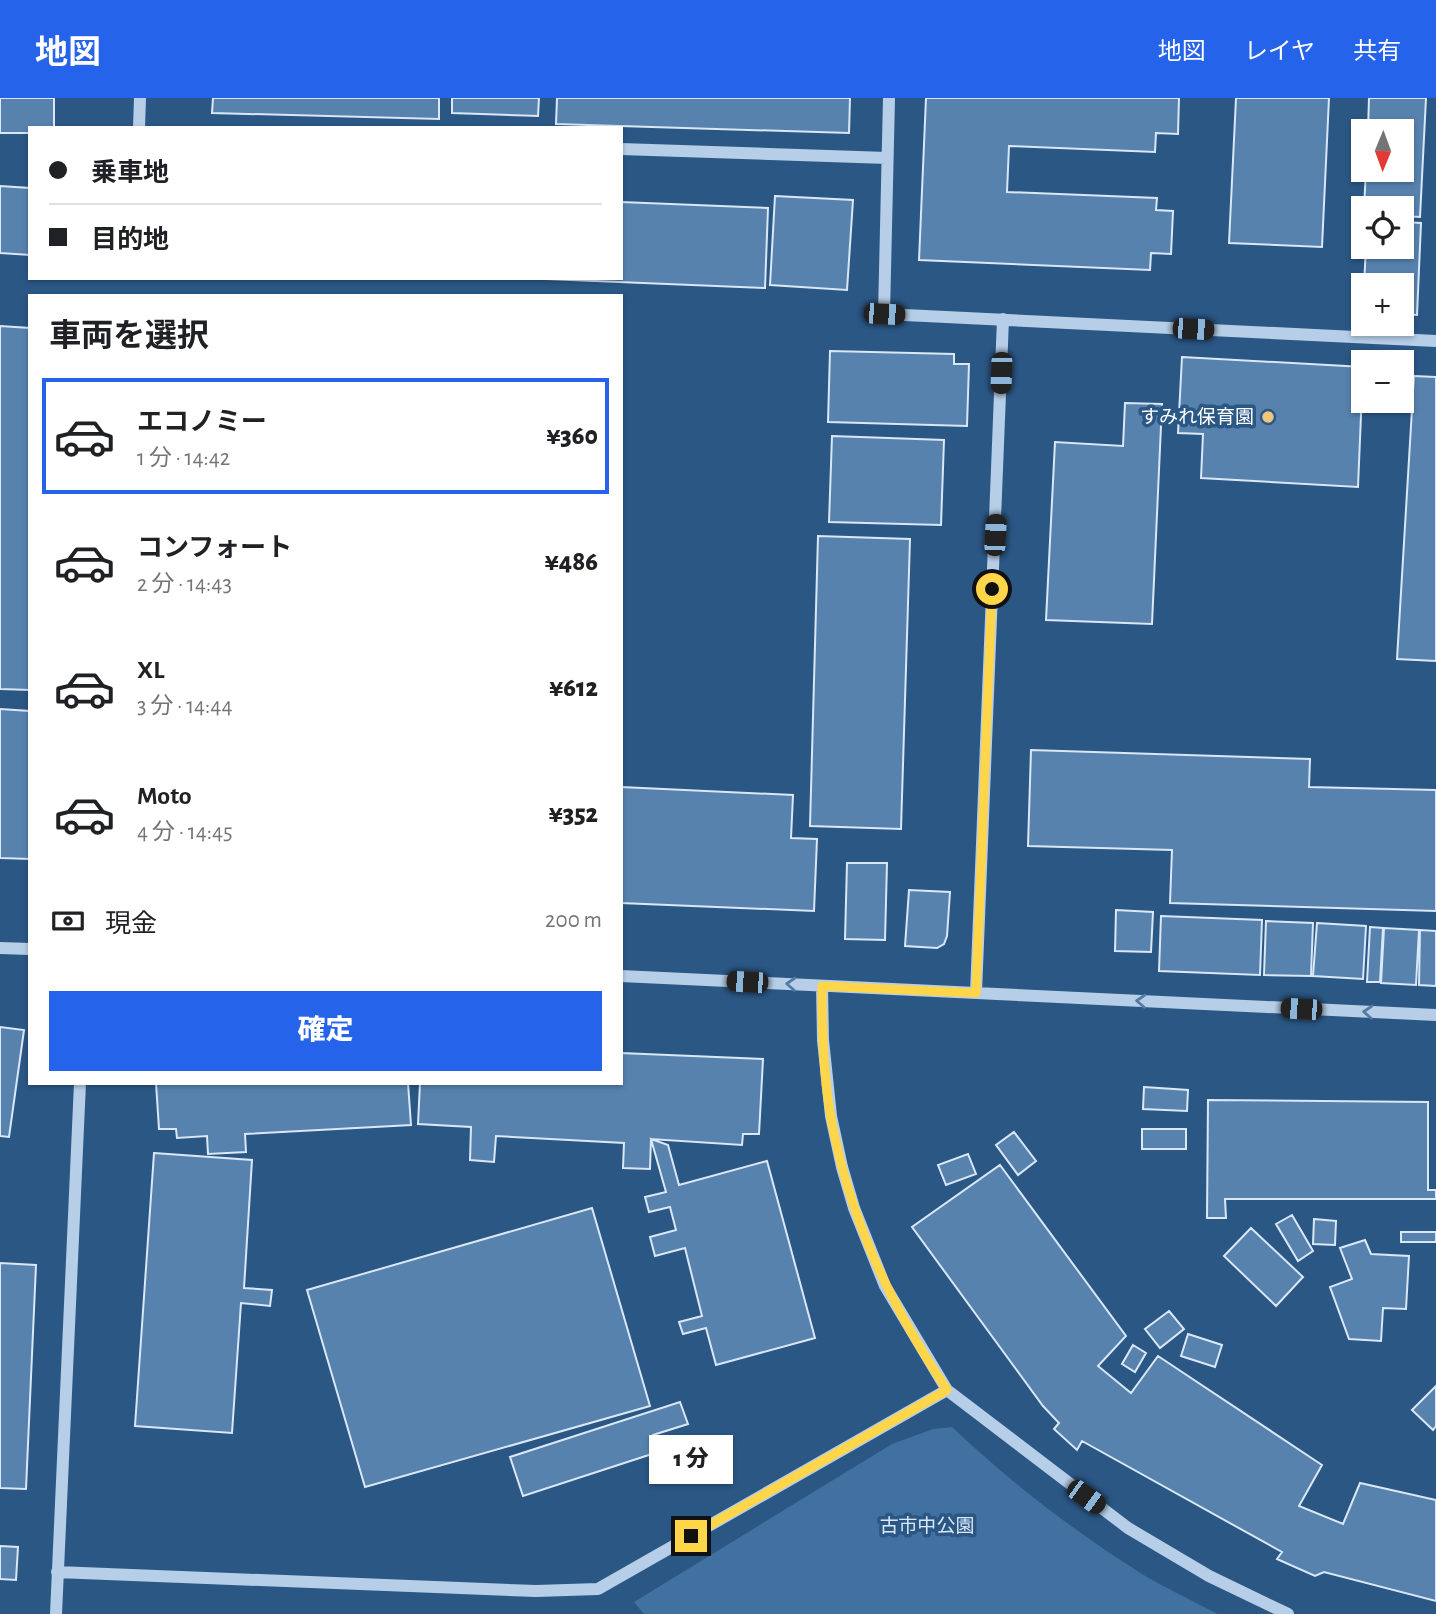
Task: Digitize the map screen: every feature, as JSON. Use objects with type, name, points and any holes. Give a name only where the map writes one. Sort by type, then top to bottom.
[{"type":"street","points":[[139,126],[140,98]]},
{"type":"street","points":[[889,98],[884,314],[1436,341]]},
{"type":"street","points":[[623,149],[887,158]]},
{"type":"street","points":[[976,993],[1003,320]]},
{"type":"street","points":[[0,948],[28,949]]},
{"type":"street","points":[[623,976],[1436,1015]]},
{"type":"street","points":[[822,986],[822,1041],[831,1116],[854,1208],[885,1286],[947,1390],[1128,1528],[1209,1576],[1288,1614]]},
{"type":"street","points":[[56,1614],[80,1085]]},
{"type":"street","points":[[57,1572],[536,1591],[598,1589],[947,1390]]},
{"type":"green space","name":"古市中公園","points":[[952,1427],[1020,1487],[1092,1541],[1151,1579],[1218,1614],[644,1614],[634,1602],[892,1444],[933,1429]]},
{"type":"building","points":[[0,98],[54,98],[54,126],[28,126],[28,133],[0,133]]},
{"type":"building","points":[[213,98],[439,98],[439,119],[212,113]]},
{"type":"building","points":[[452,98],[539,98],[538,116],[452,113]]},
{"type":"building","points":[[557,98],[850,98],[849,133],[556,124]]},
{"type":"building","points":[[926,98],[1179,98],[1178,134],[1156,133],[1155,152],[1009,146],[1007,192],[1157,198],[1156,210],[1173,211],[1171,254],[1151,253],[1150,270],[919,260]]},
{"type":"building","points":[[1236,98],[1329,98],[1322,247],[1229,243]]},
{"type":"building","points":[[1369,98],[1426,98],[1420,217],[1414,217],[1414,196],[1365,196],[1365,182],[1414,182],[1414,119],[1368,119]]},
{"type":"building","points":[[0,186],[28,188],[28,255],[0,253]]},
{"type":"building","points":[[775,196],[853,200],[847,290],[770,285]]},
{"type":"building","points":[[623,202],[768,208],[765,288],[571,280],[623,280]]},
{"type":"building","points":[[1414,223],[1421,223],[1417,315],[1414,315],[1414,273],[1365,273],[1365,259],[1414,259]]},
{"type":"building","points":[[0,326],[28,328],[28,690],[0,689]]},
{"type":"building","points":[[830,351],[954,354],[954,364],[969,364],[967,426],[828,422]]},
{"type":"building","points":[[1182,357],[1351,366],[1351,413],[1361,413],[1358,487],[1201,478],[1203,434],[1178,433]]},
{"type":"building","points":[[1414,376],[1436,377],[1436,661],[1397,659],[1412,413],[1414,413]]},
{"type":"building","points":[[1125,403],[1162,404],[1152,624],[1046,620],[1055,442],[1123,446]]},
{"type":"building","points":[[832,436],[944,440],[941,525],[829,522]]},
{"type":"building","points":[[818,536],[910,539],[901,829],[810,826]]},
{"type":"building","points":[[0,709],[28,711],[28,859],[0,858]]},
{"type":"building","points":[[1031,750],[1310,759],[1309,787],[1436,790],[1436,911],[1170,903],[1172,850],[1028,846]]},
{"type":"building","points":[[623,787],[793,795],[791,838],[817,839],[814,911],[623,903]]},
{"type":"building","points":[[847,863],[887,863],[885,940],[845,939]]},
{"type":"building","points":[[909,890],[950,892],[947,936],[944,944],[937,948],[905,946]]},
{"type":"building","points":[[1116,910],[1153,912],[1151,952],[1115,951]]},
{"type":"building","points":[[1161,916],[1262,920],[1260,975],[1159,971]]},
{"type":"building","points":[[1266,921],[1313,923],[1311,976],[1264,975]]},
{"type":"building","points":[[1317,923],[1366,926],[1363,979],[1313,976]]},
{"type":"building","points":[[1370,927],[1383,928],[1380,982],[1367,982]]},
{"type":"building","points":[[1384,928],[1419,930],[1416,985],[1381,983]]},
{"type":"building","points":[[1420,930],[1436,931],[1436,986],[1419,985]]},
{"type":"building","points":[[0,1027],[24,1030],[9,1137],[0,1136]]},
{"type":"building","points":[[623,1053],[763,1059],[759,1134],[743,1134],[742,1145],[651,1139],[650,1169],[623,1168],[624,1143],[496,1136],[494,1162],[470,1160],[471,1127],[418,1124],[420,1085],[623,1085]]},
{"type":"building","points":[[156,1085],[408,1085],[411,1125],[245,1134],[246,1152],[208,1154],[207,1136],[177,1138],[176,1129],[159,1129]]},
{"type":"building","points":[[1144,1087],[1188,1090],[1187,1111],[1143,1109]]},
{"type":"building","points":[[1208,1100],[1428,1102],[1428,1190],[1436,1190],[1436,1199],[1225,1199],[1226,1218],[1207,1218]]},
{"type":"building","points":[[1142,1129],[1186,1129],[1186,1149],[1142,1149]]},
{"type":"building","points":[[1014,1132],[1036,1161],[1018,1175],[996,1145]]},
{"type":"building","points":[[651,1139],[668,1145],[679,1185],[767,1161],[815,1338],[716,1365],[706,1328],[683,1334],[679,1322],[702,1316],[685,1248],[655,1256],[650,1237],[676,1230],[670,1207],[649,1212],[645,1197],[666,1192]]},
{"type":"building","points":[[154,1153],[252,1160],[244,1288],[272,1290],[270,1306],[241,1303],[232,1433],[135,1426]]},
{"type":"building","points":[[968,1154],[976,1174],[946,1185],[938,1165]]},
{"type":"building","points":[[1000,1165],[1126,1336],[1098,1366],[1131,1393],[1158,1356],[1322,1465],[1299,1506],[1343,1524],[1360,1483],[1436,1500],[1436,1601],[1324,1572],[1315,1576],[1277,1559],[1282,1552],[1082,1441],[1077,1450],[1054,1429],[1059,1423],[1043,1406],[912,1227]]},
{"type":"building","points":[[592,1208],[650,1406],[365,1487],[307,1290]]},
{"type":"building","points":[[1292,1215],[1313,1251],[1298,1261],[1276,1224]]},
{"type":"building","points":[[1314,1219],[1336,1221],[1335,1245],[1313,1244]]},
{"type":"building","points":[[1251,1228],[1303,1277],[1276,1306],[1224,1256]]},
{"type":"building","points":[[1401,1232],[1436,1232],[1436,1242],[1401,1242]]},
{"type":"building","points":[[1365,1240],[1371,1254],[1409,1256],[1406,1309],[1383,1308],[1381,1341],[1349,1339],[1330,1287],[1352,1279],[1340,1248]]},
{"type":"building","points":[[0,1263],[36,1265],[26,1489],[0,1488]]},
{"type":"building","points":[[1169,1311],[1184,1329],[1160,1348],[1145,1329]]},
{"type":"building","points":[[1188,1334],[1222,1345],[1215,1367],[1181,1356]]},
{"type":"building","points":[[1133,1345],[1146,1353],[1135,1372],[1122,1364]]},
{"type":"building","points":[[1436,1386],[1436,1426],[1433,1430],[1412,1410]]},
{"type":"building","points":[[680,1402],[688,1424],[653,1435],[658,1452],[523,1496],[510,1457]]},
{"type":"building","points":[[0,1546],[18,1547],[16,1580],[0,1579]]},
{"type":"place","name":"すみれ保育園","points":[[1268,417]]},
{"type":"route","points":[[691,1536],[947,1390],[885,1286],[854,1208],[831,1116],[822,1041],[822,986],[976,993],[992,589]]}]
